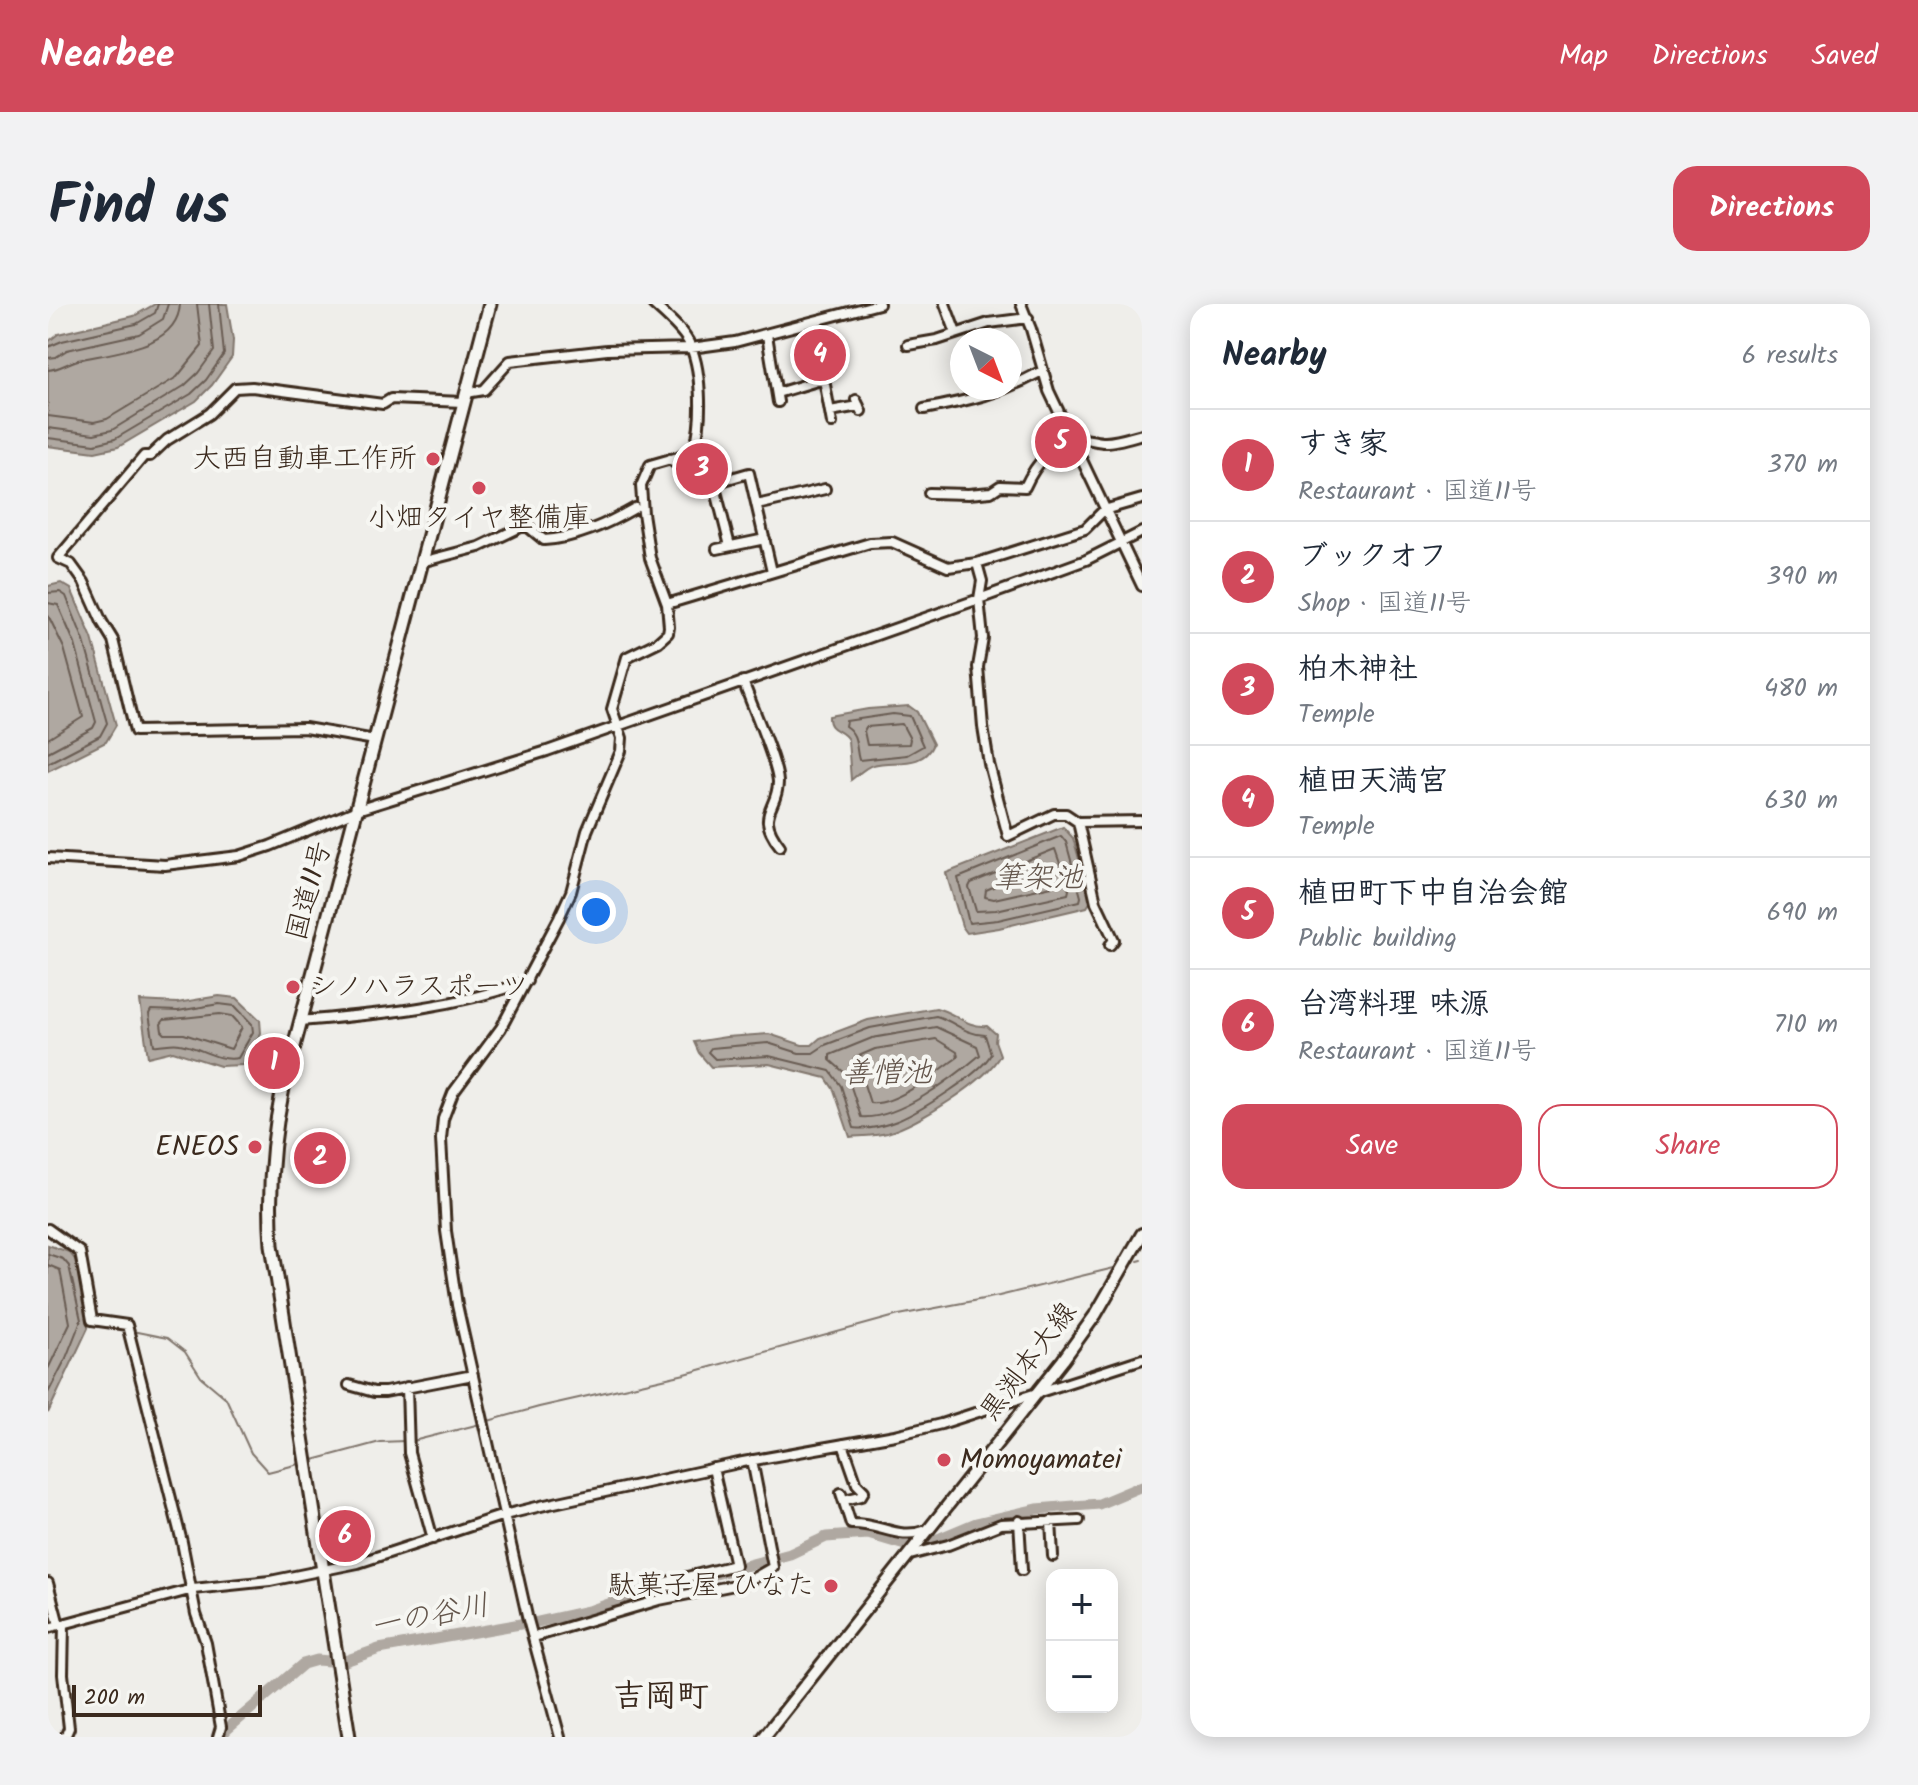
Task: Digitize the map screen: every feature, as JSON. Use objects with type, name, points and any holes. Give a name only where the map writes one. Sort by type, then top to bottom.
[{"type":"highway","name":"国道11号","points":[[349,1737],[274,1261],[270,1213],[271,1166],[277,1112],[490,304]]},
{"type":"main road","name":"黒渕本大線","points":[[764,1737],[1040,1390],[1090,1323],[1142,1234]]},
{"type":"street","points":[[560,1737],[504,1515],[457,1305],[446,1231],[441,1139],[443,1119],[453,1093],[501,1028],[567,901],[587,831],[621,751],[622,738],[612,709],[627,657],[658,642],[668,633],[667,604],[650,558],[641,486],[650,465],[693,450],[697,443],[700,398],[691,348],[684,334],[653,304]]},
{"type":"street","points":[[375,740],[305,728],[135,731],[113,640],[84,582],[71,564],[58,558],[144,456],[150,456],[167,440],[209,414],[235,388],[252,387],[383,404],[391,399],[465,398],[484,390],[510,361],[607,350],[691,348],[767,335],[879,304]]},
{"type":"street","points":[[945,304],[954,328]]},
{"type":"street","points":[[1021,304],[1028,318],[1042,371],[1071,440],[1142,586]]},
{"type":"street","points":[[972,328],[1028,318]]},
{"type":"street","points":[[908,345],[950,334]]},
{"type":"street","points":[[767,335],[778,398],[824,376],[832,423]]},
{"type":"street","points":[[924,409],[979,399],[1009,389],[1042,371]]},
{"type":"street","points":[[794,388],[797,399]]},
{"type":"street","points":[[830,411],[859,406]]},
{"type":"street","points":[[929,493],[968,494],[991,492],[1000,486],[1025,487],[1043,458],[1071,440],[1082,438],[1105,442],[1142,434]]},
{"type":"street","points":[[670,459],[698,481],[711,479],[714,483],[730,546]]},
{"type":"street","points":[[714,483],[749,473],[772,572]]},
{"type":"street","points":[[757,505],[825,489]]},
{"type":"street","points":[[667,604],[870,543],[888,542],[916,551],[943,566],[977,563],[1085,529],[1104,510],[1142,499]]},
{"type":"street","points":[[421,562],[479,547],[521,527],[527,526],[544,540],[562,538],[605,525],[635,508]]},
{"type":"street","points":[[48,858],[165,865],[212,861],[270,846],[357,810],[617,727],[979,599],[1086,560],[1142,532]]},
{"type":"street","points":[[717,549],[765,539]]},
{"type":"street","points":[[977,563],[982,581],[979,599],[983,638],[978,667],[983,727],[989,764],[1008,836],[1054,814],[1066,814],[1078,822],[1142,821]]},
{"type":"street","points":[[743,681],[778,779],[768,820],[771,835],[780,846]]},
{"type":"street","points":[[1078,822],[1096,902],[1114,940],[1110,945]]},
{"type":"street","points":[[301,1021],[374,1015],[464,1002],[527,981]]},
{"type":"street","points":[[48,1229],[80,1252],[92,1320],[127,1325],[193,1589],[221,1727],[218,1737]]},
{"type":"street","points":[[48,1628],[193,1589],[270,1581],[358,1563],[504,1515],[713,1468],[941,1424],[1142,1359]]},
{"type":"street","points":[[349,1385],[374,1392],[473,1375]]},
{"type":"street","points":[[407,1387],[409,1453],[433,1539]]},
{"type":"street","points":[[843,1444],[857,1484],[864,1491],[861,1496],[842,1497],[851,1524],[868,1524],[896,1534],[914,1535],[932,1528]]},
{"type":"street","points":[[534,1637],[659,1600],[745,1583],[773,1567],[752,1460]]},
{"type":"street","points":[[663,1583],[735,1565],[713,1468]]},
{"type":"street","points":[[910,1555],[948,1545],[1001,1524],[1079,1520]]},
{"type":"street","points":[[1019,1521],[1022,1570]]},
{"type":"street","points":[[1051,1521],[1053,1556]]},
{"type":"street","points":[[48,1583],[62,1625],[69,1728],[65,1737]]},
{"type":"water","points":[[155,304],[227,304],[233,340],[232,357],[212,385],[196,401],[118,447],[95,452],[48,446],[48,342],[58,334],[134,316]]},
{"type":"water","points":[[61,583],[71,589],[92,638],[116,725],[106,742],[48,771],[48,586]]},
{"type":"water","points":[[909,706],[917,712],[933,744],[928,752],[907,762],[870,766],[851,780],[848,740],[833,728],[829,716]]},
{"type":"water","name":"筆架池","points":[[1063,827],[1073,838],[1091,901],[1087,907],[967,933],[962,926],[946,873]]},
{"type":"water","points":[[219,996],[237,998],[260,1020],[261,1033],[243,1065],[220,1066],[173,1051],[148,1057],[140,1001],[177,1003]]},
{"type":"water","name":"善憎池","points":[[936,1008],[973,1025],[987,1026],[996,1034],[1000,1055],[981,1077],[950,1101],[900,1128],[878,1135],[850,1137],[834,1090],[826,1078],[769,1064],[711,1067],[694,1042],[769,1034],[802,1045],[812,1045],[820,1038],[868,1020]]},
{"type":"water","points":[[48,1245],[69,1252],[77,1262],[89,1319],[88,1328],[48,1413]]},
{"type":"waterway","points":[[1138,1261],[1142,1260]]},
{"type":"waterway","points":[[488,1421],[685,1374],[899,1315],[999,1296],[1114,1268]]},
{"type":"waterway","points":[[107,1326],[124,1329]]},
{"type":"waterway","points":[[132,1331],[167,1338],[185,1352],[201,1377],[226,1398],[251,1453],[268,1472],[299,1464]]},
{"type":"waterway","points":[[413,1441],[480,1424]]},
{"type":"waterway","points":[[313,1460],[380,1442],[405,1441]]},
{"type":"waterway","name":"一の谷川","points":[[533,1623],[592,1610],[648,1590],[790,1554],[826,1537],[868,1534],[905,1545],[933,1541],[976,1523],[1037,1509],[1099,1504],[1142,1486]]},
{"type":"waterway","name":"一の谷川","points":[[345,1661],[379,1649],[526,1623]]},
{"type":"waterway","name":"一の谷川","points":[[223,1737],[225,1731],[303,1664],[329,1661]]},
{"type":"place","name":"植田天満宮","points":[[820,355]]},
{"type":"place","name":"植田町下中自治会館","points":[[1061,442]]},
{"type":"place","name":"大西自動車工作所","points":[[433,459]]},
{"type":"place","name":"柏木神社","points":[[702,469]]},
{"type":"place","name":"小畑タイヤ整備庫","points":[[479,488]]},
{"type":"place","name":"シノハラスポーツ","points":[[293,987]]},
{"type":"place","name":"すき家","points":[[274,1063]]},
{"type":"place","name":"ENEOS","points":[[255,1147]]},
{"type":"place","name":"ブックオフ","points":[[320,1158]]},
{"type":"place","name":"Momoyamatei","points":[[944,1460]]},
{"type":"place","name":"台湾料理 味源","points":[[345,1536]]},
{"type":"place","name":"駄菓子屋 ひなた","points":[[831,1586]]},
{"type":"district","name":"吉岡町","points":[[661,1697]]}]
